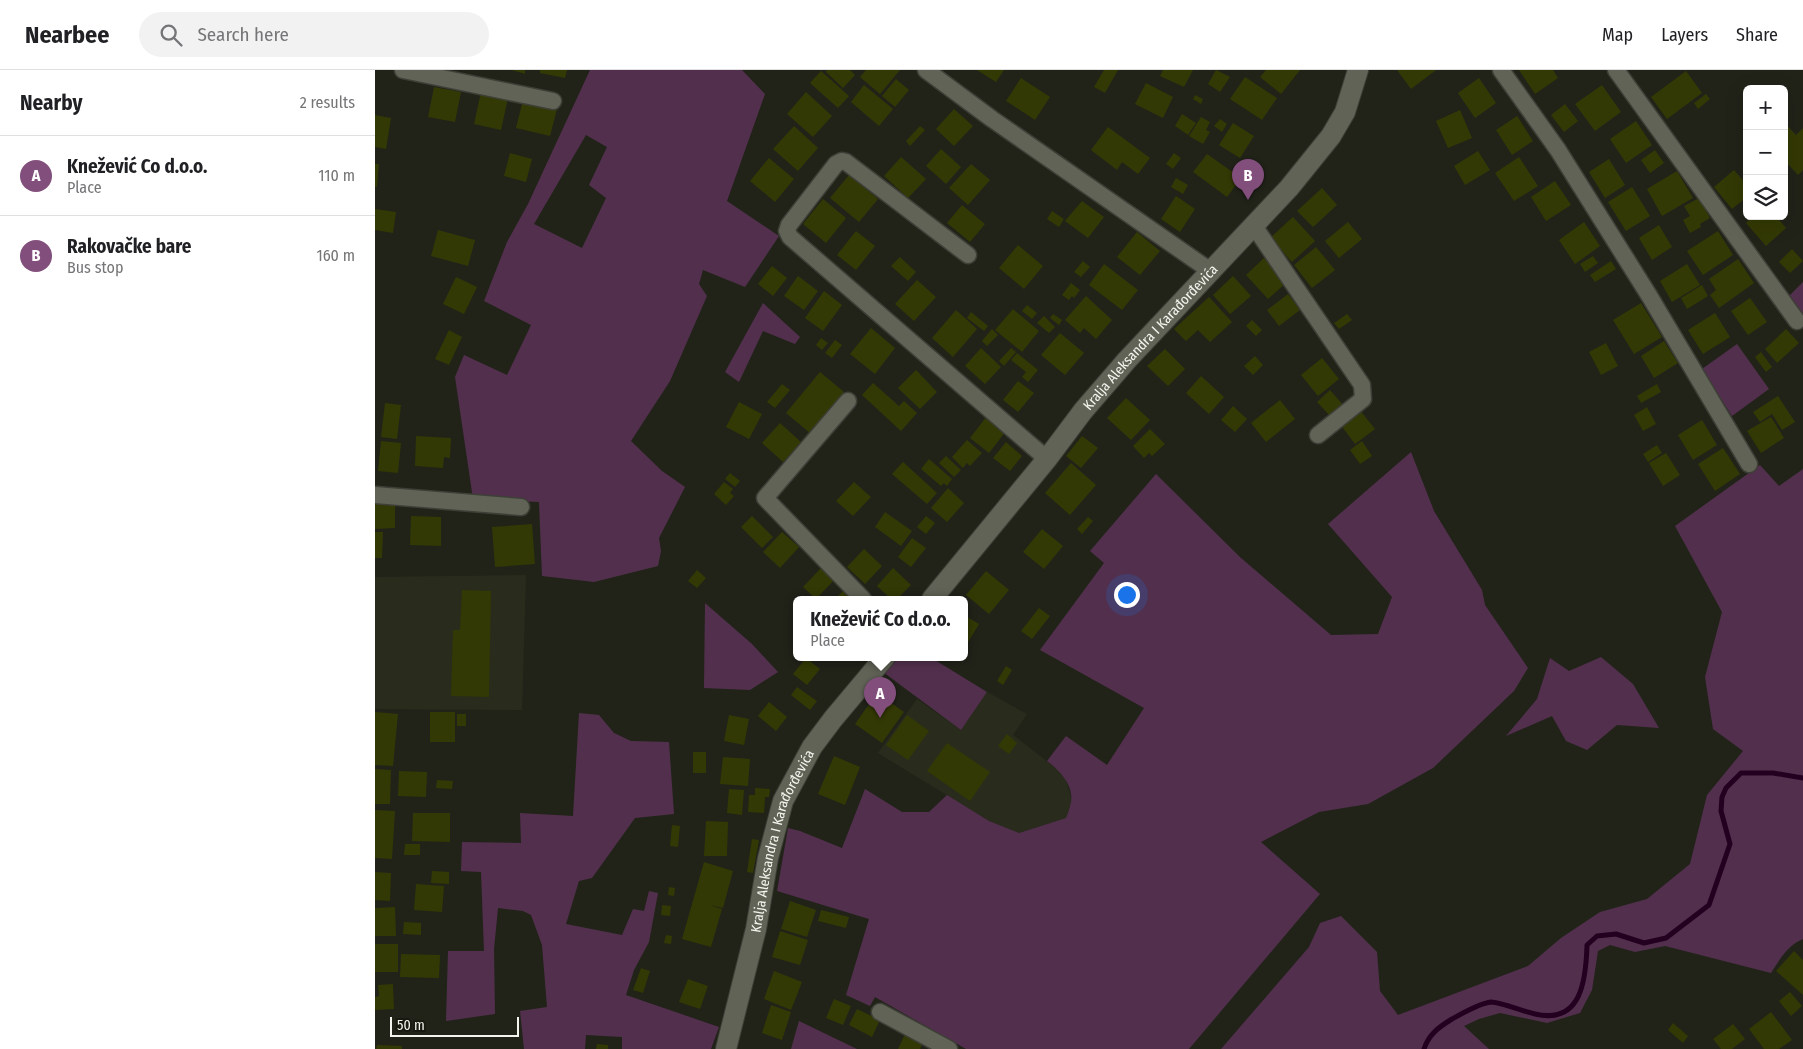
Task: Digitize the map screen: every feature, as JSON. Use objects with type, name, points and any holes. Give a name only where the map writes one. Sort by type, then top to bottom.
[{"type":"street","points":[[403,70],[553,101]]},
{"type":"street","points":[[926,70],[992,119],[1212,272]]},
{"type":"street","name":"Kralja Aleksandra I Karađorđevića","points":[[934,596],[1047,459],[1083,411],[1127,360],[1212,272],[1289,188],[1331,136],[1345,112],[1358,70]]},
{"type":"street","points":[[1501,70],[1558,150],[1650,297],[1749,464]]},
{"type":"street","points":[[1616,70],[1797,322]]},
{"type":"street","points":[[968,255],[846,162],[842,161],[836,164],[789,225],[787,231],[790,237],[1047,459]]},
{"type":"street","points":[[1254,226],[1364,390],[1363,399],[1318,434]]},
{"type":"street","points":[[848,401],[765,498],[860,596]]},
{"type":"street","points":[[375,495],[521,507]]},
{"type":"street","name":"Kralja Aleksandra I Karađorđevića","points":[[726,1049],[756,929],[768,858],[783,801],[813,747],[833,719],[882,661]]},
{"type":"street","points":[[880,1012],[949,1049]]},
{"type":"shaded area","points":[[590,70],[742,70],[765,94],[727,201],[779,236],[745,287],[703,270],[699,284],[707,296],[670,381],[631,441],[662,471],[685,487],[659,538],[661,551],[658,566],[594,582],[542,576],[539,502],[473,499],[455,377],[464,355],[507,375],[531,325],[484,301],[507,242],[528,204]],"holes":[[[586,135],[607,147],[589,185],[606,198],[582,248],[534,224]]]},
{"type":"shaded area","points":[[1803,282],[1803,321],[1789,296]]},
{"type":"shaded area","points":[[763,303],[800,337],[795,344],[763,331],[739,382],[725,372]]},
{"type":"shaded area","points":[[1737,344],[1769,389],[1732,416],[1702,369]]},
{"type":"shaded area","points":[[1411,452],[1434,511],[1482,590],[1485,605],[1528,668],[1514,691],[1433,768],[1368,804],[1319,812],[1261,842],[1320,894],[1189,1049],[966,1049],[875,997],[870,1006],[846,995],[869,919],[777,891],[788,828],[842,848],[865,789],[902,812],[929,812],[947,795],[989,821],[1019,833],[1066,818],[1071,802],[1068,784],[1061,773],[1047,761],[1066,736],[1107,765],[1144,708],[1040,650],[1104,563],[1090,551],[1156,474],[1241,558],[1331,635],[1378,634],[1392,597],[1328,524]]},
{"type":"shaded area","points":[[1760,465],[1779,486],[1803,469],[1803,939],[1789,949],[1771,973],[1665,946],[1635,952],[1610,945],[1598,951],[1592,990],[1580,1013],[1547,1023],[1500,1013],[1464,1026],[1489,1049],[1221,1049],[1309,947],[1320,923],[1341,916],[1377,952],[1380,991],[1398,1015],[1528,966],[1561,938],[1600,912],[1647,899],[1690,864],[1707,795],[1743,751],[1713,729],[1705,677],[1722,612],[1675,526]]},
{"type":"shaded area","points":[[526,575],[522,710],[375,709],[375,577]]},
{"type":"shaded area","points":[[705,603],[752,644],[778,672],[750,690],[704,688]]},
{"type":"shaded area","points":[[1601,657],[1633,684],[1659,728],[1617,725],[1587,750],[1566,741],[1552,716],[1506,736],[1537,699],[1550,658],[1569,671]]},
{"type":"shaded area","points":[[892,661],[937,661],[987,692],[961,730],[883,672]]},
{"type":"shaded area","points":[[987,692],[1027,714],[1013,735],[1057,769],[1066,780],[1072,800],[1066,818],[1019,833],[989,821],[878,753],[917,699],[961,730]]},
{"type":"shaded area","points":[[579,713],[599,715],[614,733],[631,741],[669,742],[674,814],[635,818],[592,878],[579,881],[566,924],[622,935],[633,909],[644,911],[649,891],[658,893],[649,942],[634,970],[626,995],[719,1027],[711,1049],[622,1049],[622,1037],[586,1035],[585,1049],[524,1049],[520,1011],[547,1007],[542,945],[531,915],[523,911],[498,908],[494,949],[495,1014],[446,1021],[448,951],[484,951],[481,872],[461,871],[462,842],[521,843],[520,813],[573,816]]},
{"type":"shaded area","points":[[799,1021],[857,1049],[791,1049]]},
{"type":"building","points":[[512,70],[525,70],[525,74]]},
{"type":"building","points":[[540,70],[567,70],[565,78],[540,73]]},
{"type":"building","points":[[827,70],[850,70],[855,75],[843,88],[826,72]]},
{"type":"building","points":[[866,70],[900,70],[880,94],[860,77]]},
{"type":"building","points":[[977,70],[1004,70],[996,82]]},
{"type":"building","points":[[1104,70],[1118,70],[1105,93],[1094,87]]},
{"type":"building","points":[[1163,70],[1193,70],[1184,87],[1160,76]]},
{"type":"building","points":[[1216,70],[1230,77],[1220,92],[1208,84]]},
{"type":"building","points":[[1266,70],[1300,70],[1281,94],[1260,77]]},
{"type":"building","points":[[1397,70],[1436,70],[1411,89]]},
{"type":"building","points":[[1519,70],[1553,70],[1558,78],[1535,94]]},
{"type":"building","points":[[821,71],[849,96],[838,108],[810,83]]},
{"type":"building","points":[[1686,71],[1702,93],[1667,119],[1651,97]]},
{"type":"building","points":[[1245,77],[1277,98],[1262,120],[1230,99]]},
{"type":"building","points":[[1021,78],[1050,97],[1035,120],[1006,101]]},
{"type":"building","points":[[1479,78],[1496,103],[1475,118],[1458,93]]},
{"type":"building","points":[[896,79],[909,90],[895,107],[882,96]]},
{"type":"building","points":[[1146,83],[1173,97],[1163,118],[1135,104]]},
{"type":"building","points":[[864,85],[893,109],[879,126],[851,102]]},
{"type":"building","points":[[1602,85],[1621,112],[1595,131],[1575,104]]},
{"type":"building","points":[[434,87],[461,92],[455,122],[428,117]]},
{"type":"building","points":[[481,92],[508,98],[501,130],[474,124]]},
{"type":"building","points":[[806,92],[832,116],[813,137],[787,114]]},
{"type":"building","points":[[1706,94],[1710,99],[1698,109],[1694,103]]},
{"type":"building","points":[[1195,95],[1203,99],[1201,104],[1193,99]]},
{"type":"building","points":[[523,100],[557,109],[550,136],[516,128]]},
{"type":"building","points":[[1565,104],[1578,121],[1564,132],[1551,115]]},
{"type":"building","points":[[954,109],[973,126],[954,146],[936,129]]},
{"type":"building","points":[[1460,110],[1472,138],[1448,148],[1436,121]]},
{"type":"building","points":[[1182,114],[1196,123],[1188,135],[1175,126]]},
{"type":"building","points":[[375,115],[391,118],[386,149],[375,147]]},
{"type":"building","points":[[1517,116],[1533,141],[1512,155],[1496,130]]},
{"type":"building","points":[[1201,117],[1210,122],[1206,130],[1210,132],[1203,144],[1189,136]]},
{"type":"building","points":[[1220,119],[1227,124],[1222,132],[1214,126]]},
{"type":"building","points":[[1636,121],[1652,145],[1626,163],[1610,139]]},
{"type":"building","points":[[1233,123],[1254,136],[1240,158],[1219,145]]},
{"type":"building","points":[[794,126],[818,148],[798,171],[773,149]]},
{"type":"building","points":[[920,126],[925,130],[910,146],[906,141]]},
{"type":"building","points":[[1788,126],[1796,135],[1803,128],[1803,170],[1798,175],[1788,164]]},
{"type":"building","points":[[1108,127],[1150,158],[1138,174],[1122,162],[1117,170],[1091,150]]},
{"type":"building","points":[[941,149],[961,167],[946,184],[926,166]]},
{"type":"building","points":[[1655,150],[1664,163],[1650,173],[1641,160]]},
{"type":"building","points":[[1478,151],[1490,170],[1465,185],[1454,166]]},
{"type":"building","points":[[510,153],[532,159],[526,182],[504,176]]},
{"type":"building","points":[[1174,153],[1181,158],[1173,169],[1166,164]]},
{"type":"building","points":[[1207,154],[1241,178],[1227,197],[1193,172]]},
{"type":"building","points":[[901,157],[926,179],[908,198],[884,176]]},
{"type":"building","points":[[1519,157],[1538,186],[1514,201],[1495,173]]},
{"type":"building","points":[[769,158],[794,179],[775,202],[750,181]]},
{"type":"building","points":[[1609,159],[1625,185],[1605,198],[1589,172]]},
{"type":"building","points":[[375,164],[379,164],[377,187],[375,187]]},
{"type":"building","points":[[971,164],[990,180],[968,205],[949,188]]},
{"type":"building","points":[[1734,170],[1743,180],[1743,200],[1732,209],[1714,187]]},
{"type":"building","points":[[1677,171],[1693,198],[1662,216],[1647,189]]},
{"type":"building","points":[[849,175],[878,199],[859,222],[830,198]]},
{"type":"building","points":[[1176,178],[1188,185],[1183,194],[1171,187]]},
{"type":"building","points":[[1555,181],[1571,205],[1546,221],[1531,197]]},
{"type":"building","points":[[1632,187],[1650,216],[1626,231],[1608,202]]},
{"type":"building","points":[[1322,188],[1337,205],[1313,227],[1297,211]]},
{"type":"building","points":[[1176,196],[1195,209],[1180,232],[1161,219]]},
{"type":"building","points":[[1699,198],[1710,218],[1700,224],[1701,227],[1690,233],[1683,220],[1690,216],[1684,206]]},
{"type":"building","points":[[823,199],[846,218],[826,243],[803,224]]},
{"type":"building","points":[[1082,201],[1104,217],[1088,238],[1065,221]]},
{"type":"building","points":[[962,205],[985,224],[970,242],[947,223]]},
{"type":"building","points":[[375,209],[396,212],[393,233],[375,230]]},
{"type":"building","points":[[1052,211],[1064,219],[1059,227],[1047,219]]},
{"type":"building","points":[[1293,217],[1315,241],[1292,262],[1270,238]]},
{"type":"building","points":[[1749,220],[1779,220],[1786,228],[1766,246],[1746,223]]},
{"type":"building","points":[[1348,222],[1362,239],[1339,258],[1325,241]]},
{"type":"building","points":[[1584,222],[1600,246],[1575,264],[1559,240]]},
{"type":"building","points":[[1659,225],[1672,247],[1652,260],[1639,238]]},
{"type":"building","points":[[438,230],[475,240],[468,266],[431,256]]},
{"type":"building","points":[[856,231],[875,246],[856,270],[837,255]]},
{"type":"building","points":[[1718,231],[1733,255],[1703,275],[1687,251]]},
{"type":"building","points":[[1137,232],[1160,251],[1140,275],[1117,257]]},
{"type":"building","points":[[1018,245],[1043,266],[1024,289],[999,268]]},
{"type":"building","points":[[1316,247],[1335,270],[1312,288],[1294,265]]},
{"type":"building","points":[[1792,249],[1803,261],[1790,273],[1779,262]]},
{"type":"building","points":[[1593,256],[1598,263],[1585,272],[1580,264]]},
{"type":"building","points":[[900,257],[916,272],[908,281],[891,266]]},
{"type":"building","points":[[1264,258],[1286,283],[1268,299],[1246,275]]},
{"type":"building","points":[[1738,259],[1754,283],[1719,308],[1710,295],[1716,290],[1709,279]]},
{"type":"building","points":[[1083,261],[1090,267],[1081,277],[1074,272]]},
{"type":"building","points":[[1611,261],[1616,269],[1595,282],[1590,275]]},
{"type":"building","points":[[1104,264],[1138,290],[1122,310],[1089,285]]},
{"type":"building","points":[[1687,264],[1700,285],[1672,302],[1660,281]]},
{"type":"building","points":[[772,266],[787,278],[773,296],[758,284]]},
{"type":"building","points":[[798,276],[818,291],[804,310],[784,296]]},
{"type":"building","points":[[1233,276],[1251,296],[1230,314],[1213,295]]},
{"type":"building","points":[[456,277],[477,287],[464,314],[443,304]]},
{"type":"building","points":[[917,280],[936,297],[914,321],[895,304]]},
{"type":"building","points":[[1071,283],[1080,290],[1074,298],[1072,296],[1069,300],[1062,295]]},
{"type":"building","points":[[1702,285],[1708,296],[1687,309],[1681,298]]},
{"type":"building","points":[[824,291],[842,305],[823,331],[805,318]]},
{"type":"building","points":[[1288,294],[1300,310],[1279,326],[1267,310]]},
{"type":"building","points":[[1086,296],[1112,320],[1096,339],[1084,328],[1080,333],[1065,320]]},
{"type":"building","points":[[1209,297],[1232,322],[1210,342],[1198,330],[1186,341],[1174,329]]},
{"type":"building","points":[[1750,298],[1767,322],[1748,335],[1731,311]]},
{"type":"building","points":[[1641,303],[1662,337],[1634,354],[1613,320]]},
{"type":"building","points":[[1027,305],[1037,313],[1032,319],[1022,311]]},
{"type":"building","points":[[1013,309],[1039,331],[1022,352],[995,330]]},
{"type":"building","points":[[956,310],[977,329],[953,357],[932,338]]},
{"type":"building","points":[[971,312],[988,326],[984,331],[967,318]]},
{"type":"building","points":[[1715,313],[1730,337],[1703,354],[1688,330]]},
{"type":"building","points":[[1053,314],[1062,320],[1059,325],[1050,318]]},
{"type":"building","points":[[1347,314],[1352,320],[1339,329],[1334,323]]},
{"type":"building","points":[[1044,316],[1055,327],[1049,333],[1037,323]]},
{"type":"building","points":[[1252,320],[1262,330],[1256,336],[1246,326]]},
{"type":"building","points":[[871,328],[895,348],[875,374],[850,354]]},
{"type":"building","points":[[992,329],[998,335],[987,346],[982,341]]},
{"type":"building","points":[[1786,329],[1799,343],[1777,363],[1765,349]]},
{"type":"building","points":[[449,330],[462,337],[449,365],[435,359]]},
{"type":"building","points":[[1060,333],[1084,353],[1065,375],[1041,355]]},
{"type":"building","points":[[821,338],[828,343],[822,350],[816,345]]},
{"type":"building","points":[[835,340],[842,345],[832,358],[825,353]]},
{"type":"building","points":[[1664,341],[1678,363],[1654,378],[1641,356]]},
{"type":"building","points":[[1606,343],[1618,366],[1601,375],[1589,352]]},
{"type":"building","points":[[981,348],[1001,367],[985,384],[965,366]]},
{"type":"building","points":[[1011,348],[1016,352],[1004,366],[999,361]]},
{"type":"building","points":[[1165,349],[1185,369],[1168,386],[1147,366]]},
{"type":"building","points":[[1761,352],[1772,367],[1766,372],[1755,357]]},
{"type":"building","points":[[1017,353],[1038,370],[1028,382],[1022,377],[1026,372],[1011,360]]},
{"type":"building","points":[[1255,356],[1263,365],[1253,375],[1244,366]]},
{"type":"building","points":[[1322,358],[1339,379],[1318,396],[1301,375]]},
{"type":"building","points":[[916,370],[937,392],[920,409],[898,388]]},
{"type":"building","points":[[820,372],[844,392],[810,433],[786,413]]},
{"type":"building","points":[[1201,376],[1224,397],[1209,414],[1186,393]]},
{"type":"building","points":[[1018,381],[1034,393],[1018,412],[1003,400]]},
{"type":"building","points":[[873,383],[899,406],[904,401],[917,413],[901,431],[862,395]]},
{"type":"building","points":[[782,384],[790,390],[775,408],[767,402]]},
{"type":"building","points":[[1657,384],[1661,392],[1641,403],[1637,396]]},
{"type":"building","points":[[1330,390],[1344,406],[1331,417],[1317,402]]},
{"type":"building","points":[[1778,396],[1795,422],[1782,430],[1772,414],[1760,422],[1753,412]]},
{"type":"building","points":[[1126,398],[1150,420],[1131,440],[1107,418]]},
{"type":"building","points":[[1280,400],[1295,419],[1266,442],[1251,423]]},
{"type":"building","points":[[739,402],[762,414],[749,439],[726,427]]},
{"type":"building","points":[[385,403],[401,405],[397,439],[381,437]]},
{"type":"building","points":[[1233,406],[1247,419],[1235,432],[1221,420]]},
{"type":"building","points":[[1647,407],[1656,424],[1643,431],[1634,415]]},
{"type":"building","points":[[1359,409],[1375,429],[1355,444],[1340,424]]},
{"type":"building","points":[[987,416],[1006,431],[989,453],[970,438]]},
{"type":"building","points":[[1771,417],[1784,438],[1761,453],[1747,431]]},
{"type":"building","points":[[1702,420],[1717,445],[1693,460],[1678,435]]},
{"type":"building","points":[[780,423],[801,442],[783,462],[762,443]]},
{"type":"building","points":[[1150,429],[1165,444],[1152,456],[1149,453],[1144,458],[1133,446]]},
{"type":"building","points":[[416,436],[451,438],[450,458],[444,457],[443,468],[415,466]]},
{"type":"building","points":[[1082,436],[1098,448],[1081,468],[1066,456]]},
{"type":"building","points":[[967,440],[982,453],[970,466],[967,463],[963,468],[952,457]]},
{"type":"building","points":[[381,441],[401,443],[398,473],[378,471]]},
{"type":"building","points":[[1362,441],[1372,456],[1360,464],[1350,450]]},
{"type":"building","points":[[1006,442],[1022,456],[1010,471],[993,458]]},
{"type":"building","points":[[1657,445],[1662,453],[1648,462],[1643,454]]},
{"type":"building","points":[[1723,448],[1740,474],[1715,491],[1698,464]]},
{"type":"building","points":[[1666,453],[1680,475],[1663,486],[1649,463]]},
{"type":"building","points":[[946,456],[961,470],[954,477],[939,463]]},
{"type":"building","points":[[929,459],[952,479],[947,486],[944,483],[941,486],[921,469]]},
{"type":"building","points":[[903,462],[937,493],[927,504],[892,474]]},
{"type":"building","points":[[1071,463],[1096,485],[1070,515],[1045,493]]},
{"type":"building","points":[[730,473],[740,481],[735,487],[725,479]]},
{"type":"building","points":[[724,482],[733,489],[730,493],[734,496],[726,505],[714,494]]},
{"type":"building","points":[[854,482],[871,497],[853,516],[836,501]]},
{"type":"building","points":[[948,488],[964,503],[947,522],[931,508]]},
{"type":"building","points":[[375,503],[395,503],[395,528],[375,529]]},
{"type":"building","points":[[885,512],[912,531],[901,546],[875,527]]},
{"type":"building","points":[[411,516],[441,517],[441,546],[410,545]]},
{"type":"building","points":[[752,516],[773,537],[762,548],[741,527]]},
{"type":"building","points":[[926,516],[935,523],[926,534],[917,527]]},
{"type":"building","points":[[1088,517],[1093,521],[1082,534],[1077,529]]},
{"type":"building","points":[[532,524],[535,564],[495,567],[492,527]]},
{"type":"building","points":[[1042,529],[1063,546],[1044,569],[1023,552]]},
{"type":"building","points":[[375,532],[383,532],[382,558],[375,558]]},
{"type":"building","points":[[782,532],[799,547],[780,568],[763,552]]},
{"type":"building","points":[[912,538],[926,548],[911,567],[898,557]]},
{"type":"building","points":[[864,549],[882,566],[865,584],[847,567]]},
{"type":"building","points":[[822,567],[835,579],[819,596],[813,596],[803,587]]},
{"type":"building","points":[[893,568],[911,585],[900,596],[888,596],[877,586]]},
{"type":"building","points":[[697,570],[706,578],[697,588],[688,581]]},
{"type":"building","points":[[986,571],[1009,590],[989,614],[966,595]]},
{"type":"building","points":[[462,590],[491,591],[489,697],[451,696],[453,630],[460,630]]},
{"type":"building","points":[[844,590],[851,596],[838,596]]},
{"type":"building","points":[[1039,608],[1050,616],[1032,639],[1021,631]]},
{"type":"building","points":[[968,617],[979,624],[968,642]]},
{"type":"building","points":[[804,661],[810,661],[820,669],[807,685],[793,674]]},
{"type":"building","points":[[1006,666],[1012,670],[1003,685],[997,681]]},
{"type":"building","points":[[797,687],[817,701],[810,710],[791,695]]},
{"type":"building","points":[[877,693],[904,712],[882,743],[855,724]]},
{"type":"building","points":[[769,702],[787,717],[776,731],[758,716]]},
{"type":"building","points":[[375,712],[398,714],[393,766],[375,765]]},
{"type":"building","points":[[430,712],[455,712],[455,742],[430,742]]},
{"type":"building","points":[[457,714],[466,714],[466,726],[457,726]]},
{"type":"building","points":[[729,715],[749,719],[744,745],[724,741]]},
{"type":"building","points":[[907,715],[929,731],[908,760],[886,745]]},
{"type":"building","points":[[1007,734],[1017,743],[1009,754],[998,746]]},
{"type":"building","points":[[947,743],[990,772],[970,801],[927,771]]},
{"type":"building","points":[[693,752],[706,752],[706,773],[693,773]]},
{"type":"building","points":[[834,756],[860,767],[845,805],[818,794]]},
{"type":"building","points":[[723,757],[750,759],[748,786],[720,784]]},
{"type":"building","points":[[375,769],[391,770],[390,804],[375,804]]},
{"type":"building","points":[[399,771],[427,772],[426,797],[398,796]]},
{"type":"building","points":[[437,780],[453,781],[452,789],[436,788]]},
{"type":"building","points":[[755,788],[770,789],[769,797],[765,797],[764,813],[748,812],[749,795],[755,795]]},
{"type":"building","points":[[729,789],[744,790],[742,815],[727,813]]},
{"type":"building","points":[[375,810],[395,811],[392,859],[375,858]]},
{"type":"building","points":[[413,813],[450,813],[450,842],[412,841]]},
{"type":"building","points":[[706,821],[728,822],[727,856],[704,856]]},
{"type":"building","points":[[672,825],[680,826],[678,847],[670,846]]},
{"type":"building","points":[[752,839],[759,840],[753,873],[747,872]]},
{"type":"building","points":[[405,844],[420,844],[420,855],[404,855]]},
{"type":"building","points":[[704,862],[733,871],[723,908],[709,905],[722,909],[711,947],[682,939]]},
{"type":"building","points":[[432,871],[449,872],[449,884],[431,883]]},
{"type":"building","points":[[375,872],[391,873],[390,901],[375,900]]},
{"type":"building","points":[[416,884],[444,886],[442,912],[414,910]]},
{"type":"building","points":[[669,887],[675,888],[674,896],[668,895]]},
{"type":"building","points":[[790,901],[816,910],[807,937],[781,929]]},
{"type":"building","points":[[662,905],[671,906],[670,916],[661,915]]},
{"type":"building","points":[[395,907],[396,936],[375,936],[375,908]]},
{"type":"building","points":[[821,910],[849,917],[846,928],[818,921]]},
{"type":"building","points":[[404,922],[421,923],[421,935],[403,934]]},
{"type":"building","points":[[780,931],[808,940],[800,965],[772,957]]},
{"type":"building","points":[[666,935],[672,936],[671,944],[664,943]]},
{"type":"building","points":[[375,944],[398,944],[398,972],[375,972]]},
{"type":"building","points":[[1794,951],[1803,960],[1803,995],[1776,971]]},
{"type":"building","points":[[401,954],[440,955],[439,978],[400,977]]},
{"type":"building","points":[[641,968],[650,971],[643,993],[633,990]]},
{"type":"building","points":[[774,971],[802,982],[791,1010],[764,999]]},
{"type":"building","points":[[688,979],[708,986],[700,1009],[679,1002]]},
{"type":"building","points":[[393,984],[394,1009],[375,1010],[375,997],[379,996],[378,985]]},
{"type":"building","points":[[1790,992],[1802,1006],[1791,1016],[1779,1001]]},
{"type":"building","points":[[834,999],[851,1006],[843,1025],[826,1018]]},
{"type":"building","points":[[771,1005],[791,1012],[782,1040],[762,1033]]},
{"type":"building","points":[[857,1009],[880,1020],[872,1037],[849,1025]]},
{"type":"building","points":[[1771,1012],[1792,1040],[1779,1049],[1764,1049],[1749,1029]]},
{"type":"building","points":[[1673,1023],[1688,1036],[1683,1043],[1668,1030]]},
{"type":"building","points":[[1733,1024],[1745,1039],[1732,1049],[1721,1049],[1713,1039]]},
{"type":"building","points":[[905,1034],[923,1043],[920,1049],[898,1049]]},
{"type":"building","points":[[597,1044],[608,1045],[608,1049],[596,1049]]},
{"type":"building","points":[[377,1045],[402,1046],[402,1049],[376,1049]]},
{"type":"waterway","points":[[1424,1049],[1435,1031],[1443,1025],[1476,1006],[1487,1003],[1501,1004],[1535,1014],[1551,1016],[1563,1013],[1572,1006],[1583,985],[1587,945],[1597,936],[1616,934],[1644,943],[1666,938],[1709,905],[1730,844],[1721,811],[1722,797],[1726,788],[1741,773],[1773,773],[1803,778]]},
{"type":"place","name":"Rakovačke bare","points":[[1248,200]]},
{"type":"place","name":"Knežević Co d.o.o.","points":[[880,718]]}]
